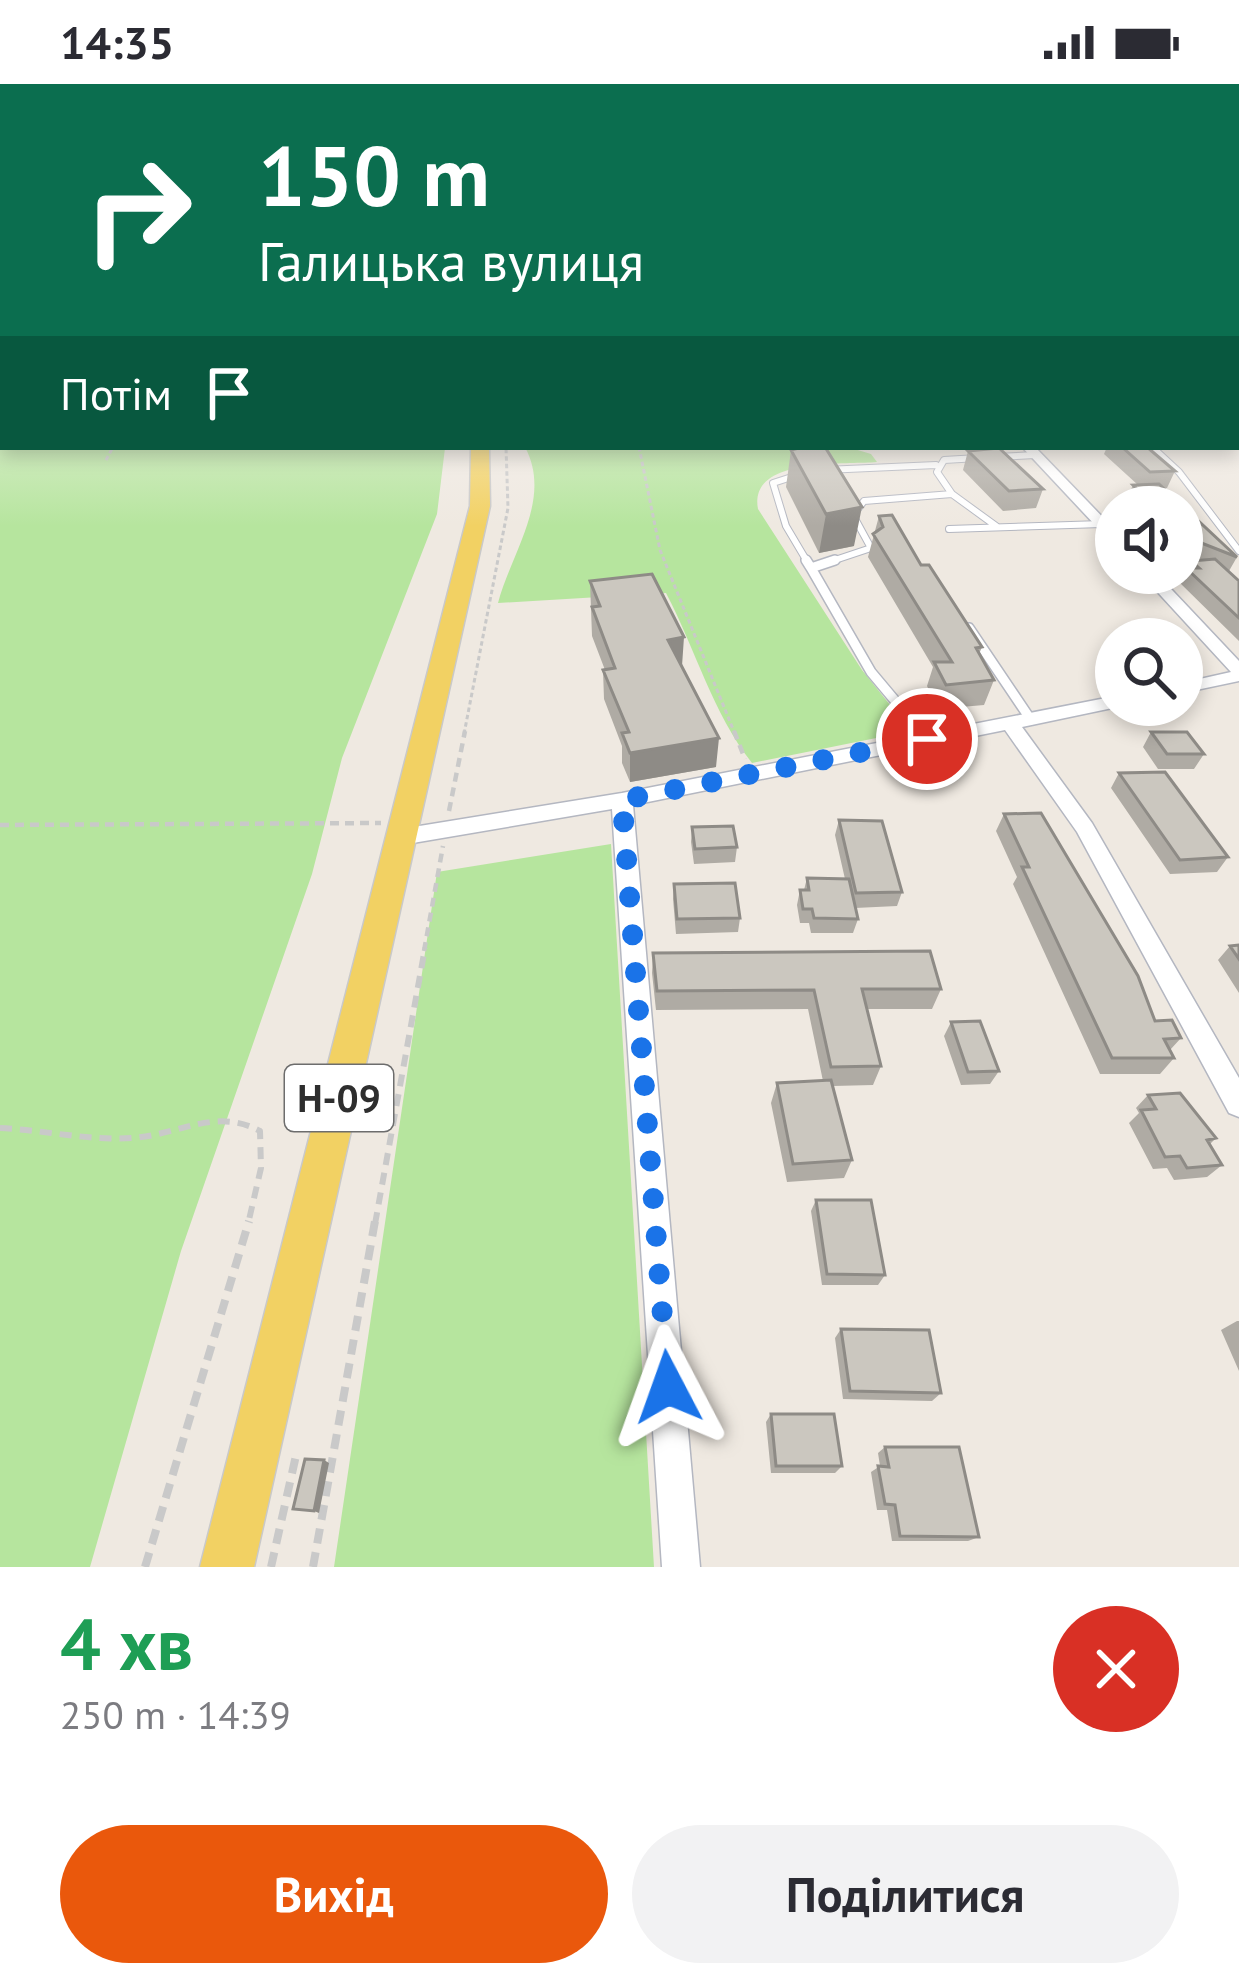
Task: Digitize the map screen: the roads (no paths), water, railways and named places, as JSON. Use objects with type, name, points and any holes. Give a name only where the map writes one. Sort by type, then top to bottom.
[{"type":"main road","name":"Н-09","points":[[226,1567],[480,506],[480,450]]},
{"type":"street","points":[[1031,451],[1095,517]]},
{"type":"street","points":[[1167,594],[1239,674],[1203,683]]},
{"type":"street","points":[[403,830],[446,833],[1095,706]]},
{"type":"street","points":[[1020,721],[1239,1104]]},
{"type":"street","points":[[622,800],[681,1567]]},
{"type":"lane","points":[[1155,450],[1179,472],[1239,551]]},
{"type":"lane","points":[[927,739],[871,672],[786,526],[773,484],[813,471],[936,465],[944,460],[1031,451]]},
{"type":"lane","points":[[936,465],[952,494],[996,526]]},
{"type":"lane","points":[[811,568],[871,548],[854,515],[864,501],[952,494]]},
{"type":"lane","points":[[949,529],[1095,524]]},
{"type":"lane","points":[[967,625],[1020,721]]}]
